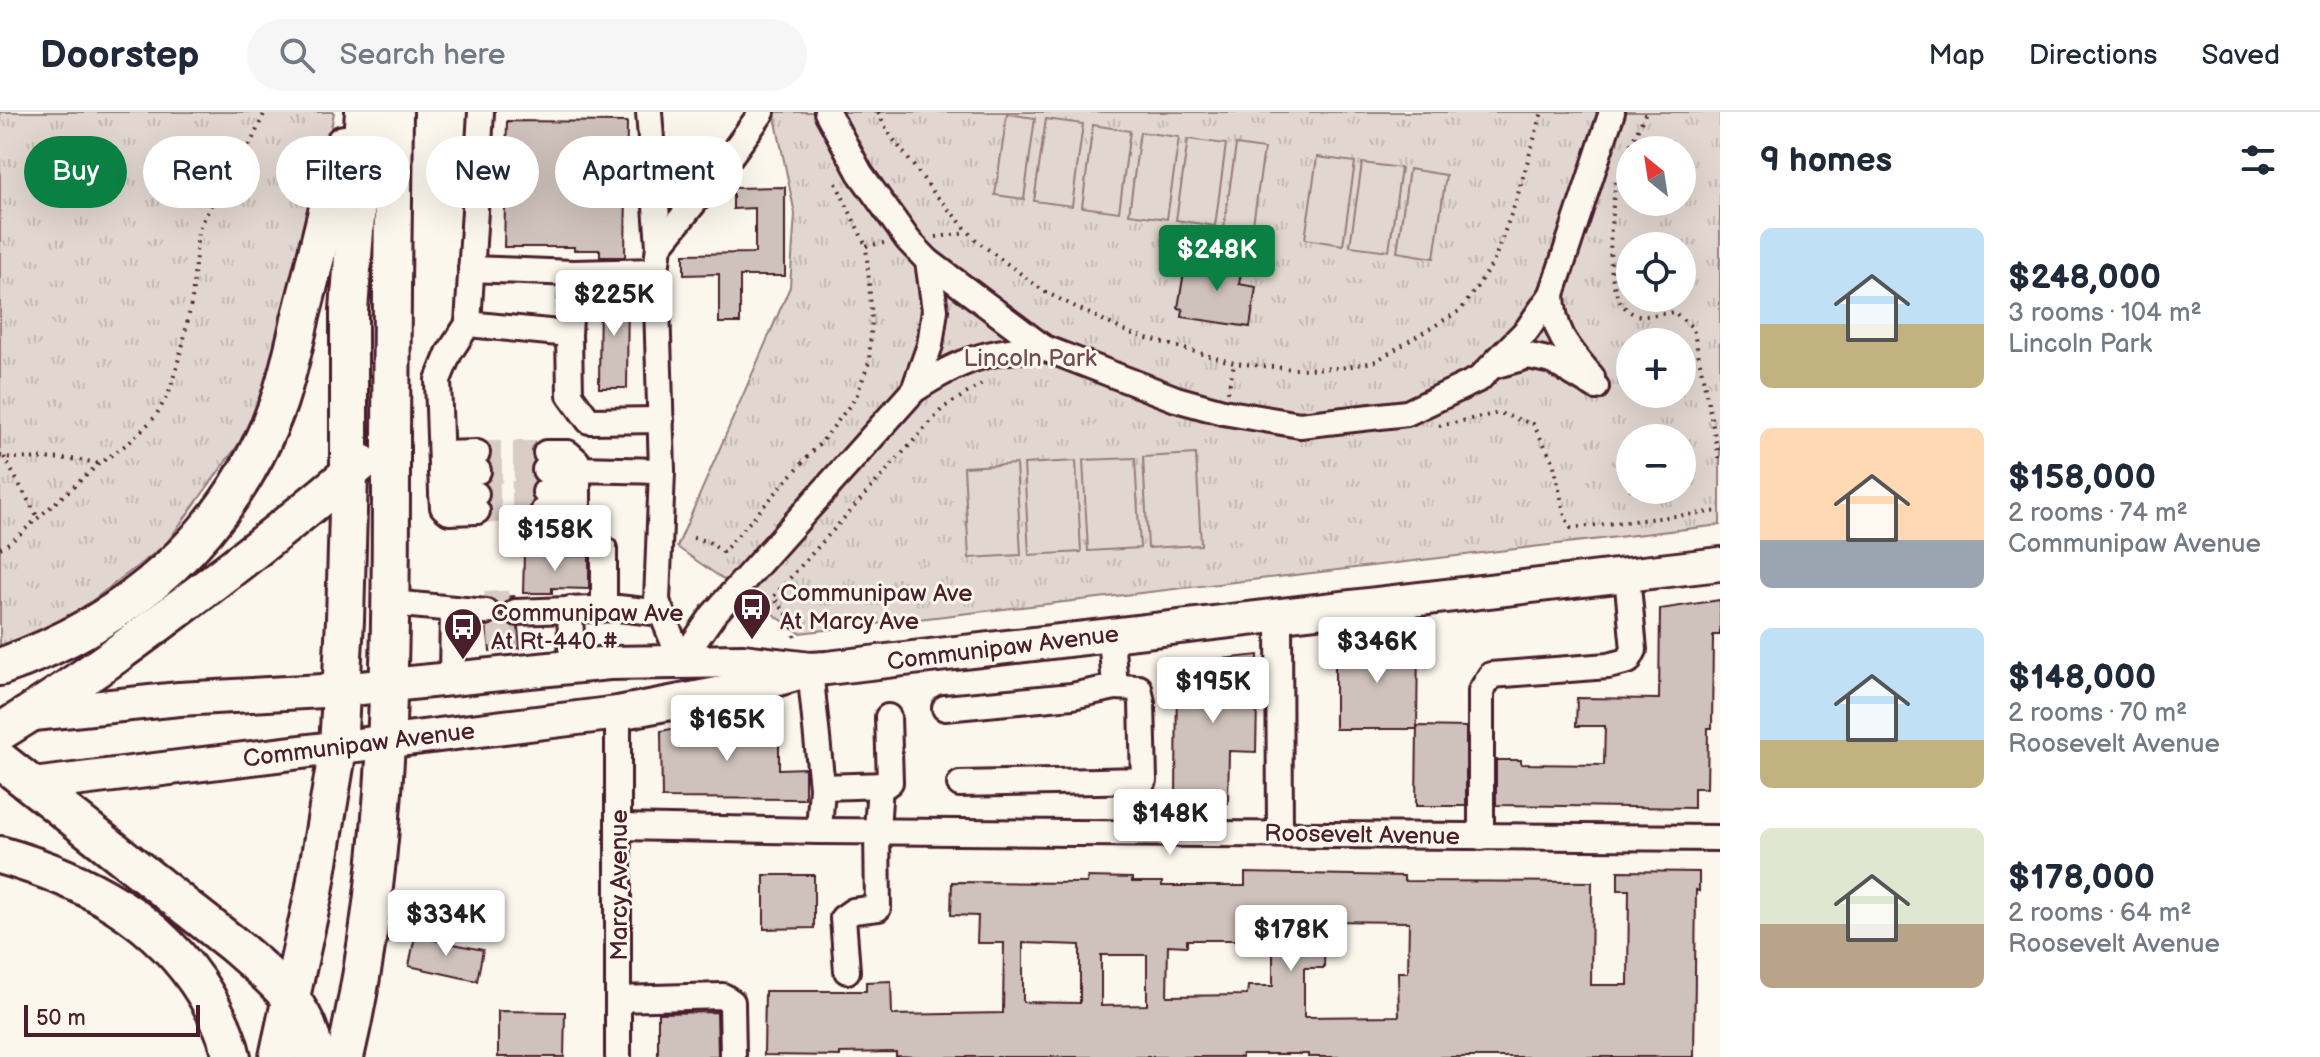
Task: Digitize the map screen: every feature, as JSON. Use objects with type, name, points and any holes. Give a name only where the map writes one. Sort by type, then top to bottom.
[{"type":"highway","points":[[0,667],[70,639],[126,604],[189,548],[241,480],[262,442],[284,383],[353,112]]},
{"type":"highway","points":[[278,1057],[314,892],[338,748],[349,474],[349,310],[364,112]]},
{"type":"highway","points":[[345,1057],[368,945],[385,741],[391,603],[394,112]]},
{"type":"highway","points":[[10,721],[75,685],[145,635],[349,474],[391,436]]},
{"type":"highway","points":[[0,760],[16,788],[234,945],[291,1000],[311,1031],[314,1057]]},
{"type":"highway","points":[[0,855],[81,884],[123,907],[153,930],[201,988],[221,1024],[232,1057]]},
{"type":"main road","name":"Communipaw Avenue","points":[[16,788],[618,713],[744,689],[810,669],[1720,564]]},
{"type":"main road","name":"Communipaw Avenue","points":[[10,721],[179,699],[341,690],[572,666],[743,661],[810,669]]},
{"type":"street","points":[[441,473],[477,482],[449,512],[443,507],[441,473],[438,380],[449,353],[468,324],[481,112]]},
{"type":"street","points":[[649,112],[659,246],[656,271],[662,471],[657,601],[681,661]]},
{"type":"street","points":[[827,112],[860,173],[908,240],[928,261],[1044,348],[1176,399],[1223,412],[1300,425],[1407,413],[1479,379],[1491,367],[1527,330],[1552,294],[1612,112]]},
{"type":"street","points":[[659,246],[718,173],[753,116]]},
{"type":"street","points":[[914,390],[930,345],[935,310],[928,261]]},
{"type":"street","points":[[471,269],[573,273],[656,271]]},
{"type":"street","points":[[573,273],[569,334],[570,395],[589,421],[661,420]]},
{"type":"street","points":[[1491,367],[1529,356],[1552,361],[1594,382],[1564,343],[1553,317],[1552,294]]},
{"type":"street","points":[[468,324],[569,334]]},
{"type":"street","points":[[681,661],[713,615],[914,390],[943,371],[974,357],[1011,349],[1044,348]]},
{"type":"street","points":[[568,453],[577,461],[578,480],[578,502],[570,509],[545,481],[568,453]]},
{"type":"street","points":[[578,480],[662,471]]},
{"type":"street","points":[[604,549],[604,608]]},
{"type":"street","points":[[1481,837],[1481,691],[1491,675],[1608,666],[1628,661],[1634,650],[1627,575]]},
{"type":"street","points":[[391,603],[484,616]]},
{"type":"street","points":[[521,614],[604,608],[662,613]]},
{"type":"street","points":[[570,609],[572,666]]},
{"type":"street","points":[[452,679],[453,610]]},
{"type":"street","points":[[1279,616],[1280,834]]},
{"type":"street","points":[[1111,636],[1115,687]]},
{"type":"street","points":[[810,669],[822,787],[819,831]]},
{"type":"street","points":[[945,708],[1072,696],[1115,687],[1139,688],[1142,703],[1144,780],[960,784]]},
{"type":"street","name":"Marcy Avenue","points":[[618,713],[618,1057]]},
{"type":"street","points":[[822,787],[890,782],[888,717]]},
{"type":"street","points":[[847,971],[843,918],[853,911],[878,908],[880,785]]},
{"type":"street","name":"Roosevelt Avenue","points":[[620,827],[1720,838]]},
{"type":"street","points":[[618,999],[723,996],[732,1002],[733,1057]]},
{"type":"path","points":[[0,548],[38,519],[99,464],[131,441],[155,417],[169,393],[183,344],[192,299],[198,231],[211,205],[247,151],[265,112]]},
{"type":"path","points":[[878,112],[897,144],[969,233],[1045,292],[1129,333],[1234,363],[1309,369],[1341,368],[1374,362],[1461,310],[1493,263],[1516,201],[1542,112]]},
{"type":"path","points":[[1635,136],[1646,112]]},
{"type":"path","points":[[1616,182],[1609,229],[1610,264],[1622,304],[1637,315],[1674,312],[1693,328],[1720,462]]},
{"type":"path","points":[[693,538],[707,541],[723,552],[828,434],[856,397],[869,362],[872,319],[866,246],[969,233]]},
{"type":"path","points":[[795,637],[790,618],[773,597],[943,408],[996,378]]},
{"type":"path","points":[[1426,429],[1499,413],[1533,424],[1553,461],[1565,517],[1571,528],[1720,511]]},
{"type":"path","points":[[2,457],[31,460],[78,458],[99,464]]},
{"type":"path","points":[[2,457],[38,519]]},
{"type":"green space","points":[[0,112],[334,112],[330,136],[276,136],[276,208],[317,208],[254,423],[165,545],[72,616],[0,655]]},
{"type":"green space","name":"Lincoln Park","points":[[774,112],[1720,112],[1720,525],[800,633],[677,547],[790,287],[795,214]]},
{"type":"green space","points":[[1007,114],[1035,118],[1024,199],[995,195]]},
{"type":"green space","points":[[1046,119],[1083,124],[1072,206],[1034,201]]},
{"type":"green space","points":[[1093,125],[1130,131],[1119,212],[1082,207]]},
{"type":"green space","points":[[1140,132],[1179,137],[1167,219],[1129,214]]},
{"type":"green space","points":[[1188,139],[1226,144],[1215,226],[1176,220]]},
{"type":"green space","points":[[1236,145],[1264,149],[1252,231],[1224,227]]},
{"type":"green space","points":[[1317,157],[1355,162],[1343,245],[1305,239]]},
{"type":"green space","points":[[1362,163],[1401,168],[1389,251],[1350,246]]},
{"type":"green space","points":[[1409,169],[1446,175],[1434,258],[1397,252]]},
{"type":"green space","points":[[1196,454],[1201,545],[1148,548],[1143,457]]},
{"type":"green space","points":[[1135,458],[1140,548],[1088,551],[1083,460]]},
{"type":"green space","points":[[1076,461],[1081,552],[1029,555],[1024,464]]},
{"type":"green space","points":[[1016,464],[1021,555],[969,558],[964,467]]},
{"type":"building","points":[[507,121],[627,122],[627,136],[555,136],[555,208],[626,208],[625,257],[600,257],[600,250],[574,250],[574,247],[504,247],[505,208],[539,208],[539,136],[507,136]]},
{"type":"building","points":[[785,187],[785,276],[740,276],[740,323],[719,323],[719,274],[684,275],[684,254],[755,253],[755,208],[733,209],[743,208],[743,188]]},
{"type":"building","points":[[1201,255],[1243,262],[1239,284],[1256,287],[1250,327],[1182,317],[1183,309],[1178,308],[1184,272],[1198,274]]},
{"type":"building","points":[[600,287],[628,287],[627,388],[599,388]]},
{"type":"building","points":[[524,555],[589,556],[589,589],[552,588],[552,593],[523,593]]},
{"type":"building","points":[[515,596],[503,604],[501,613],[499,605],[491,598]]},
{"type":"building","points":[[1720,600],[1720,635],[1713,635],[1712,728],[1708,728],[1707,788],[1694,788],[1694,808],[1496,805],[1496,760],[1521,760],[1521,764],[1604,765],[1605,726],[1576,726],[1577,698],[1659,699],[1660,609]]},
{"type":"building","points":[[501,613],[508,625],[518,627],[520,648],[490,651],[487,627],[498,621]]},
{"type":"building","points":[[1418,638],[1417,729],[1335,729],[1335,646]]},
{"type":"building","points":[[1258,655],[1256,752],[1229,751],[1228,803],[1176,803],[1177,664]]},
{"type":"building","points":[[711,721],[775,723],[779,769],[805,768],[805,799],[662,798],[661,731]]},
{"type":"building","points":[[1417,726],[1466,727],[1466,806],[1416,806]]},
{"type":"building","points":[[1618,871],[1699,872],[1699,891],[1696,890],[1694,1057],[1308,1057],[1308,1054],[1242,1054],[1242,1057],[925,1057],[896,1056],[896,1052],[840,1053],[840,1056],[764,1055],[765,991],[866,991],[866,982],[891,981],[892,1015],[1003,1013],[1004,943],[977,943],[978,916],[951,915],[952,882],[1087,883],[1088,877],[1132,878],[1132,882],[1162,882],[1162,886],[1245,886],[1245,873],[1404,876],[1404,881],[1592,882],[1591,985],[1628,985],[1629,890],[1618,890]],"holes":[[[1325,921],[1409,922],[1408,972],[1398,972],[1399,1016],[1304,1017],[1304,968],[1324,968]],[[1187,940],[1273,940],[1273,986],[1248,986],[1247,995],[1167,996],[1168,945],[1187,946]],[[1023,943],[1080,945],[1080,1003],[1023,1002]],[[1101,955],[1147,955],[1147,1005],[1101,1006]]]},
{"type":"building","points":[[764,875],[814,875],[814,928],[764,929]]},
{"type":"building","points":[[415,936],[483,950],[477,981],[409,966]]},
{"type":"building","points":[[498,1011],[565,1012],[564,1057],[498,1057]]},
{"type":"building","points":[[717,1012],[718,1057],[658,1057],[658,1013]]},
{"type":"tunnel","points":[[477,453],[546,453]]},
{"type":"tunnel","points":[[478,471],[545,470]]},
{"type":"tunnel","points":[[476,494],[545,492]]},
{"type":"tunnel","points":[[477,511],[544,510]]},
{"type":"tunnel","points":[[485,604],[516,602]]},
{"type":"tunnel","points":[[488,634],[518,632]]},
{"type":"place","name":"Communipaw Ave At Marcy Ave","points":[[752,641]]},
{"type":"place","name":"Communipaw Ave At Rt-440 #","points":[[463,661]]}]
